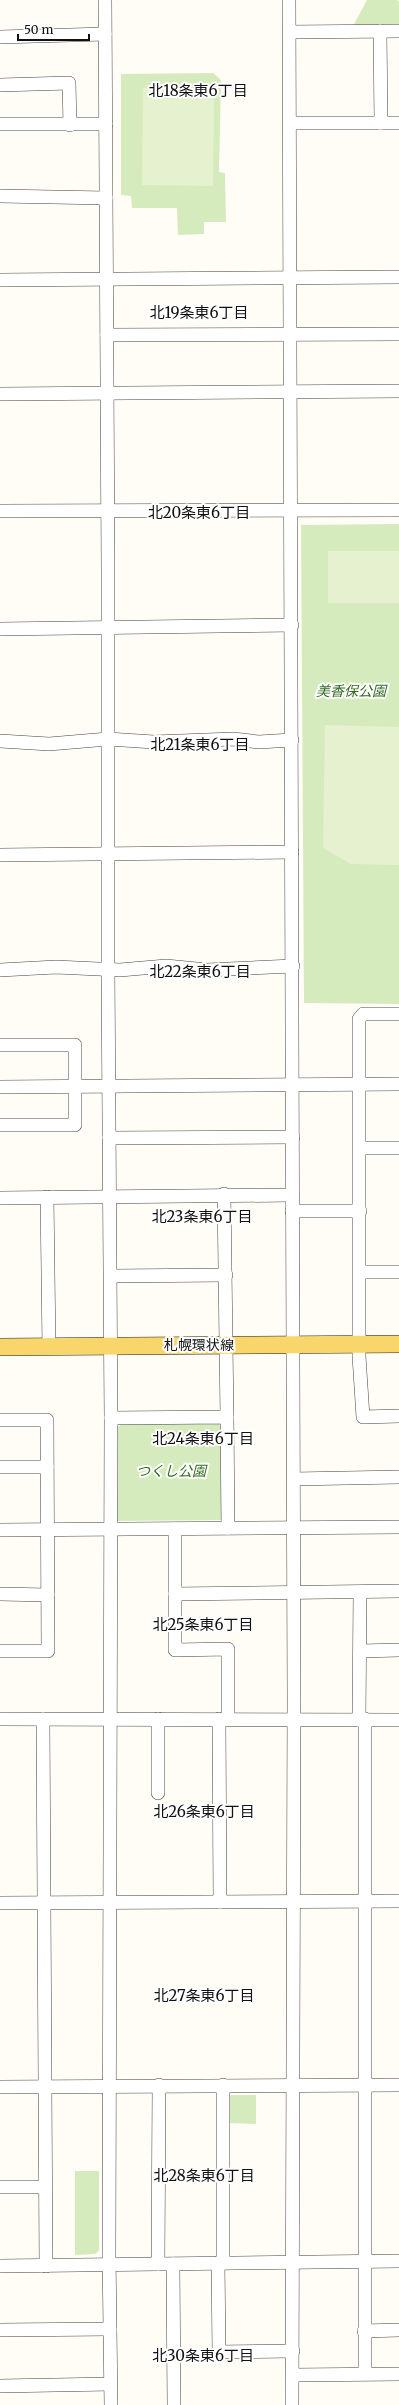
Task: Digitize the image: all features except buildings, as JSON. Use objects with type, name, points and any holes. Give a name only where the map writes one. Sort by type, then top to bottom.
[{"type":"main road","name":"札幌環状線","points":[[0,1347],[399,1344]]},
{"type":"street","points":[[105,0],[108,510],[108,970],[111,1276],[109,2264],[111,2405]]},
{"type":"street","points":[[289,0],[293,966],[292,1345],[294,1479],[292,2405]]},
{"type":"street","points":[[380,31],[381,123]]},
{"type":"street","points":[[290,32],[399,31]]},
{"type":"street","points":[[0,38],[105,34]]},
{"type":"street","points":[[0,85],[69,83],[70,125]]},
{"type":"street","points":[[290,123],[399,123]]},
{"type":"street","points":[[0,124],[106,124]]},
{"type":"street","points":[[0,196],[106,198]]},
{"type":"street","points":[[0,280],[399,277]]},
{"type":"street","points":[[107,335],[399,334]]},
{"type":"street","points":[[0,394],[399,391]]},
{"type":"street","points":[[0,511],[291,509],[399,510]]},
{"type":"street","points":[[0,629],[292,625]]},
{"type":"street","points":[[0,741],[49,744],[108,739],[154,742],[233,739],[259,742],[292,740]]},
{"type":"street","points":[[0,855],[292,852]]},
{"type":"street","points":[[0,970],[56,967],[108,970],[166,966],[207,970],[293,966]]},
{"type":"street","points":[[399,1014],[363,1014],[359,1019],[361,1272],[359,1344],[363,1417],[399,1416]]},
{"type":"street","points":[[0,1045],[75,1045],[75,1125],[0,1125]]},
{"type":"street","points":[[0,1088],[75,1086],[399,1084]]},
{"type":"street","points":[[109,1138],[293,1137]]},
{"type":"street","points":[[360,1148],[399,1148]]},
{"type":"street","points":[[0,1198],[224,1194],[292,1195]]},
{"type":"street","points":[[224,1194],[228,1528]]},
{"type":"street","points":[[47,1197],[49,1347]]},
{"type":"street","points":[[292,1211],[360,1211]]},
{"type":"street","points":[[361,1272],[399,1272]]},
{"type":"street","points":[[111,1276],[226,1275]]},
{"type":"street","points":[[111,1418],[227,1417]]},
{"type":"street","points":[[0,1420],[47,1420],[48,1530],[48,1650],[0,1651]]},
{"type":"street","points":[[0,1467],[47,1467]]},
{"type":"street","points":[[294,1479],[399,1477]]},
{"type":"street","points":[[0,1530],[399,1527]]},
{"type":"street","points":[[175,1529],[175,1650],[228,1649],[224,1719],[220,1902]]},
{"type":"street","points":[[175,1594],[294,1591],[399,1591]]},
{"type":"street","points":[[360,1592],[364,1902],[364,2374]]},
{"type":"street","points":[[0,1594],[48,1595]]},
{"type":"street","points":[[361,1651],[399,1650]]},
{"type":"street","points":[[0,1718],[399,1720]]},
{"type":"street","points":[[43,1719],[46,2266]]},
{"type":"street","points":[[158,1719],[158,1793]]},
{"type":"street","points":[[0,1903],[399,1901]]},
{"type":"street","points":[[0,2087],[44,2085],[399,2085]]},
{"type":"street","points":[[158,2264],[159,2085]]},
{"type":"street","points":[[223,2085],[218,2352],[293,2351]]},
{"type":"street","points":[[0,2187],[45,2187]]},
{"type":"street","points":[[0,2266],[399,2261]]},
{"type":"street","points":[[173,2264],[174,2405]]},
{"type":"street","points":[[0,2330],[110,2329]]},
{"type":"street","points":[[364,2331],[399,2330]]},
{"type":"street","points":[[293,2375],[399,2374]]},
{"type":"street","points":[[0,2386],[110,2384]]},
{"type":"green space","points":[[367,0],[397,0],[399,2],[399,26],[353,26]]},
{"type":"green space","points":[[213,73],[221,80],[219,172],[225,173],[226,222],[204,222],[204,234],[178,235],[177,208],[132,208],[131,196],[121,195],[121,74]]},
{"type":"green space","points":[[143,88],[214,89],[213,186],[142,185]]},
{"type":"green space","name":"美香保公園","points":[[399,524],[399,1004],[304,1003],[301,525]]},
{"type":"green space","points":[[328,551],[399,551],[399,603],[328,603]]},
{"type":"green space","points":[[325,725],[399,727],[399,865],[351,864],[323,848]]},
{"type":"green space","name":"つくし公園","points":[[224,1420],[224,1520],[118,1521],[118,1427],[124,1421]]},
{"type":"green space","points":[[229,2095],[256,2095],[256,2124],[228,2123]]},
{"type":"green space","points":[[75,2171],[99,2171],[99,2251],[95,2254],[75,2255]]},
{"type":"district","name":"北18条東6丁目","points":[[198,90]]},
{"type":"district","name":"北19条東6丁目","points":[[199,312]]},
{"type":"district","name":"北20条東6丁目","points":[[199,512]]},
{"type":"district","name":"北21条東6丁目","points":[[200,744]]},
{"type":"district","name":"北22条東6丁目","points":[[200,971]]},
{"type":"district","name":"北23条東6丁目","points":[[202,1216]]},
{"type":"district","name":"北24条東6丁目","points":[[203,1438]]},
{"type":"district","name":"北25条東6丁目","points":[[203,1624]]},
{"type":"district","name":"北26条東6丁目","points":[[204,1811]]},
{"type":"district","name":"北27条東6丁目","points":[[204,1995]]},
{"type":"district","name":"北28条東6丁目","points":[[204,2175]]},
{"type":"district","name":"北30条東6丁目","points":[[203,2355]]}]
